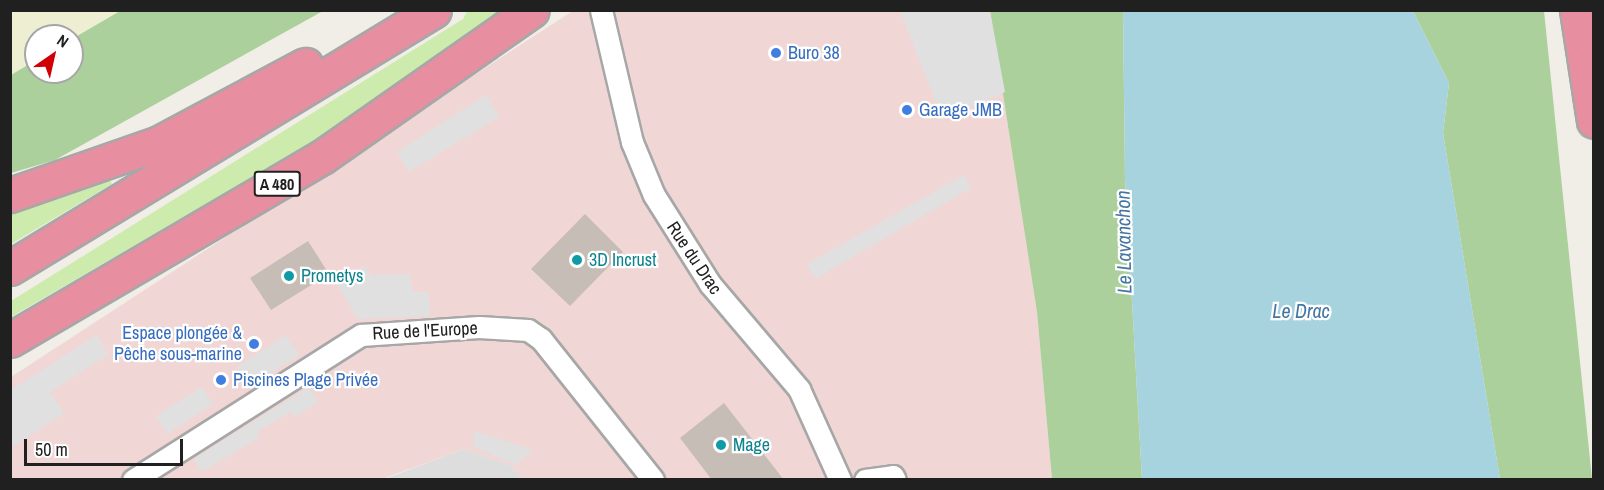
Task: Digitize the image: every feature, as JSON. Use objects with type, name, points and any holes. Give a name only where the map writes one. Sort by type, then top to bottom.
[{"type":"highway","name":"A 480","points":[[10,340],[322,157],[532,10]]},
{"type":"highway","points":[[1577,10],[1593,121]]},
{"type":"highway","points":[[10,195],[159,143],[382,21],[426,15]]},
{"type":"highway","points":[[10,268],[426,15]]},
{"type":"street","name":"Rue du Drac","points":[[601,10],[608,51],[632,142],[654,195],[710,284],[799,389],[840,480]]},
{"type":"street","name":"Rue de l'Europe","points":[[133,480],[361,335],[479,327],[528,330],[541,339],[653,480]]},
{"type":"street","points":[[865,480],[893,476],[895,480]]},
{"type":"shaded area","points":[[900,11],[990,11],[1005,92],[943,120]]},
{"type":"shaded area","points":[[990,11],[1037,312],[1052,479],[522,479],[512,466],[464,449],[382,479],[11,480],[11,377],[571,12]]},
{"type":"shaded area","points":[[486,95],[499,117],[409,172],[397,152]]},
{"type":"shaded area","points":[[964,175],[971,188],[815,279],[807,264]]},
{"type":"shaded area","points":[[364,266],[371,275],[410,274],[413,292],[429,292],[430,316],[358,319],[336,283]]},
{"type":"shaded area","points":[[97,335],[108,355],[50,392],[64,413],[11,448],[11,390]]},
{"type":"shaded area","points":[[286,335],[299,355],[250,387],[237,367]]},
{"type":"shaded area","points":[[202,387],[213,404],[167,434],[156,416]]},
{"type":"shaded area","points":[[309,387],[318,402],[294,417],[290,412],[257,432],[260,437],[202,472],[193,459]]},
{"type":"shaded area","points":[[474,431],[533,450],[515,465],[473,446]]},
{"type":"shaded area","points":[[464,449],[512,466],[522,479],[382,480]]},
{"type":"green space","points":[[120,10],[323,11],[55,160],[11,173],[11,75],[24,67],[24,84],[84,84],[84,32]]},
{"type":"green space","points":[[10,11],[120,11],[84,32],[84,24],[24,24],[24,67],[11,75]]},
{"type":"green space","points":[[467,11],[508,11],[402,90],[11,317],[11,301],[463,19]]},
{"type":"green space","points":[[990,11],[1123,11],[1125,178],[1142,479],[1052,479],[1037,312]]},
{"type":"green space","points":[[1413,11],[1544,11],[1592,479],[1500,479],[1443,133],[1449,83]]},
{"type":"green space","points":[[107,174],[112,184],[11,244],[10,205]]},
{"type":"water","name":"Le Drac","points":[[1123,11],[1413,11],[1449,83],[1443,133],[1500,479],[1142,479],[1125,178]]},
{"type":"building","name":"3D Incrust","points":[[585,214],[623,252],[570,306],[531,269]]},
{"type":"building","name":"Prometys","points":[[308,241],[329,274],[271,310],[250,278]]},
{"type":"building","name":"Mage","points":[[724,403],[784,480],[712,480],[680,438]]},
{"type":"place","name":"Buro 38","points":[[776,53]]},
{"type":"place","name":"Garage JMB","points":[[907,110]]},
{"type":"place","name":"3D Incrust","points":[[577,260]]},
{"type":"place","name":"Prometys","points":[[289,276]]},
{"type":"place","name":"Espace plongée & Pêche sous-marine","points":[[254,344]]},
{"type":"place","name":"Piscines Plage Privée","points":[[221,380]]},
{"type":"place","name":"Mage","points":[[721,445]]},
{"type":"water label","name":"Le Lavanchon","points":[[1123,242]]}]
